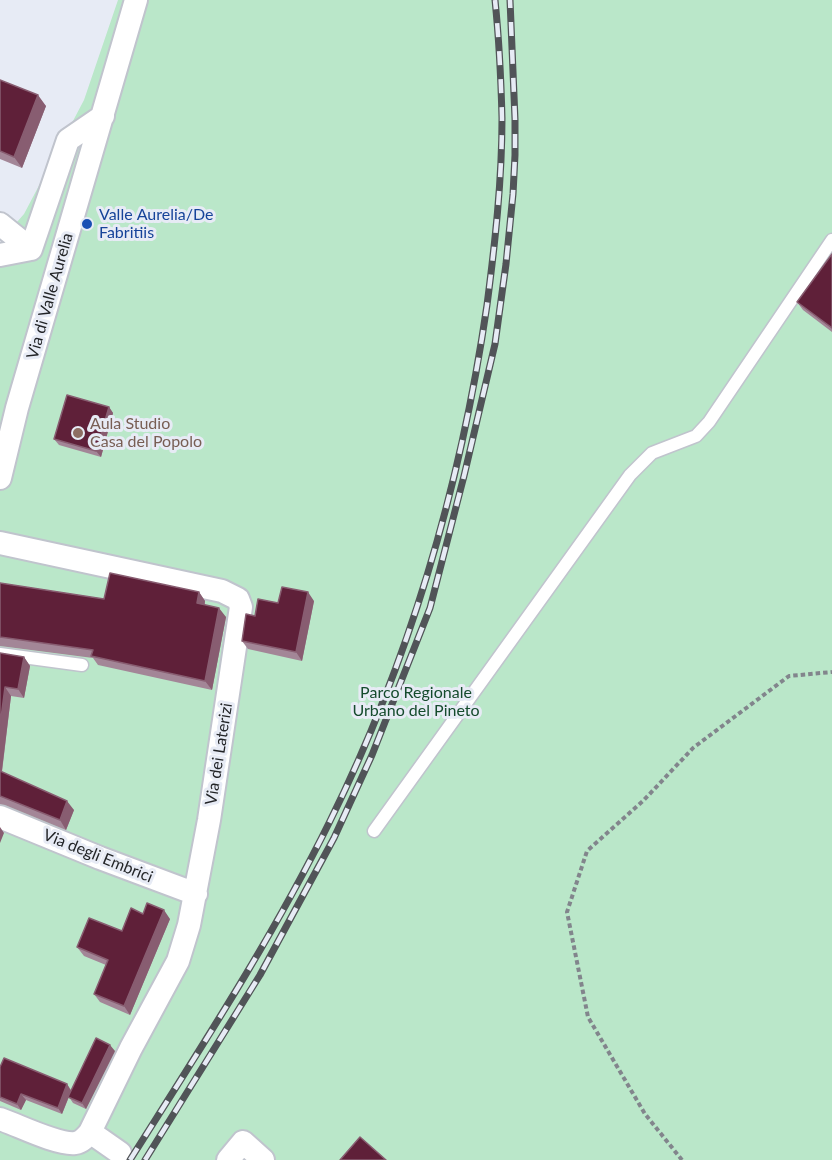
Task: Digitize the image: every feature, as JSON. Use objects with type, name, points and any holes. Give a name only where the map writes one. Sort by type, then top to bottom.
[{"type":"street","name":"Via di Valle Aurelia","points":[[0,478],[17,408],[136,0]]},
{"type":"street","name":"Via di Valle Aurelia","points":[[0,255],[31,249],[68,140],[103,116]]},
{"type":"street","points":[[0,224],[31,249]]},
{"type":"street","name":"Via dei Laterizi","points":[[0,543],[222,591],[238,599],[241,607],[209,820],[189,925],[178,961],[130,1048],[90,1132]]},
{"type":"street","name":"Via degli Embrici","points":[[0,817],[196,894]]},
{"type":"street","points":[[0,1119],[67,1143],[79,1142],[90,1132],[120,1153]]},
{"type":"street","points":[[228,1160],[243,1142],[263,1160]]},
{"type":"lane","points":[[374,831],[630,476],[652,453],[696,436],[709,422],[832,240]]},
{"type":"lane","points":[[0,654],[82,665]]},
{"type":"path","points":[[682,1160],[645,1114],[588,1017],[567,912],[587,851],[643,801],[693,748],[789,676],[832,672]]},
{"type":"green space","name":"Parco Regionale Urbano del Pineto","points":[[118,0],[832,0],[832,1160],[0,1160],[0,245],[2,239],[24,214],[84,100]]},
{"type":"building","points":[[0,80],[38,95],[14,157],[0,151]]},
{"type":"building","points":[[832,254],[832,328],[797,302]]},
{"type":"building","points":[[67,395],[109,407],[96,451],[54,439]]},
{"type":"building","points":[[110,573],[199,592],[197,603],[219,608],[205,681],[91,656],[93,650],[0,637],[0,583],[104,599]]},
{"type":"building","points":[[282,587],[308,592],[296,652],[242,641],[246,614],[255,616],[258,599],[278,603]]},
{"type":"building","points":[[0,653],[24,657],[18,689],[5,687],[0,726]]},
{"type":"building","points":[[0,771],[67,801],[60,820],[0,796]]},
{"type":"building","points":[[147,903],[164,910],[124,1006],[94,994],[108,960],[77,947],[89,918],[122,931],[131,908],[143,914]]},
{"type":"building","points":[[96,1038],[110,1045],[82,1103],[68,1097]]},
{"type":"building","points":[[4,1058],[67,1084],[58,1108],[21,1094],[17,1104],[0,1097],[0,1067]]},
{"type":"building","points":[[360,1137],[386,1160],[340,1160]]},
{"type":"railway","points":[[130,1160],[260,951],[308,865],[359,760],[385,697],[429,569],[463,438],[476,372],[493,258],[502,142],[500,59],[495,0]]},
{"type":"railway","points":[[145,1160],[260,975],[334,838],[372,755],[430,608],[495,344],[506,264],[515,155],[510,0]]},
{"type":"place","name":"Valle Aurelia/De Fabritiis","points":[[87,224]]},
{"type":"place","name":"Aula Studio Casa del Popolo","points":[[78,433]]}]
